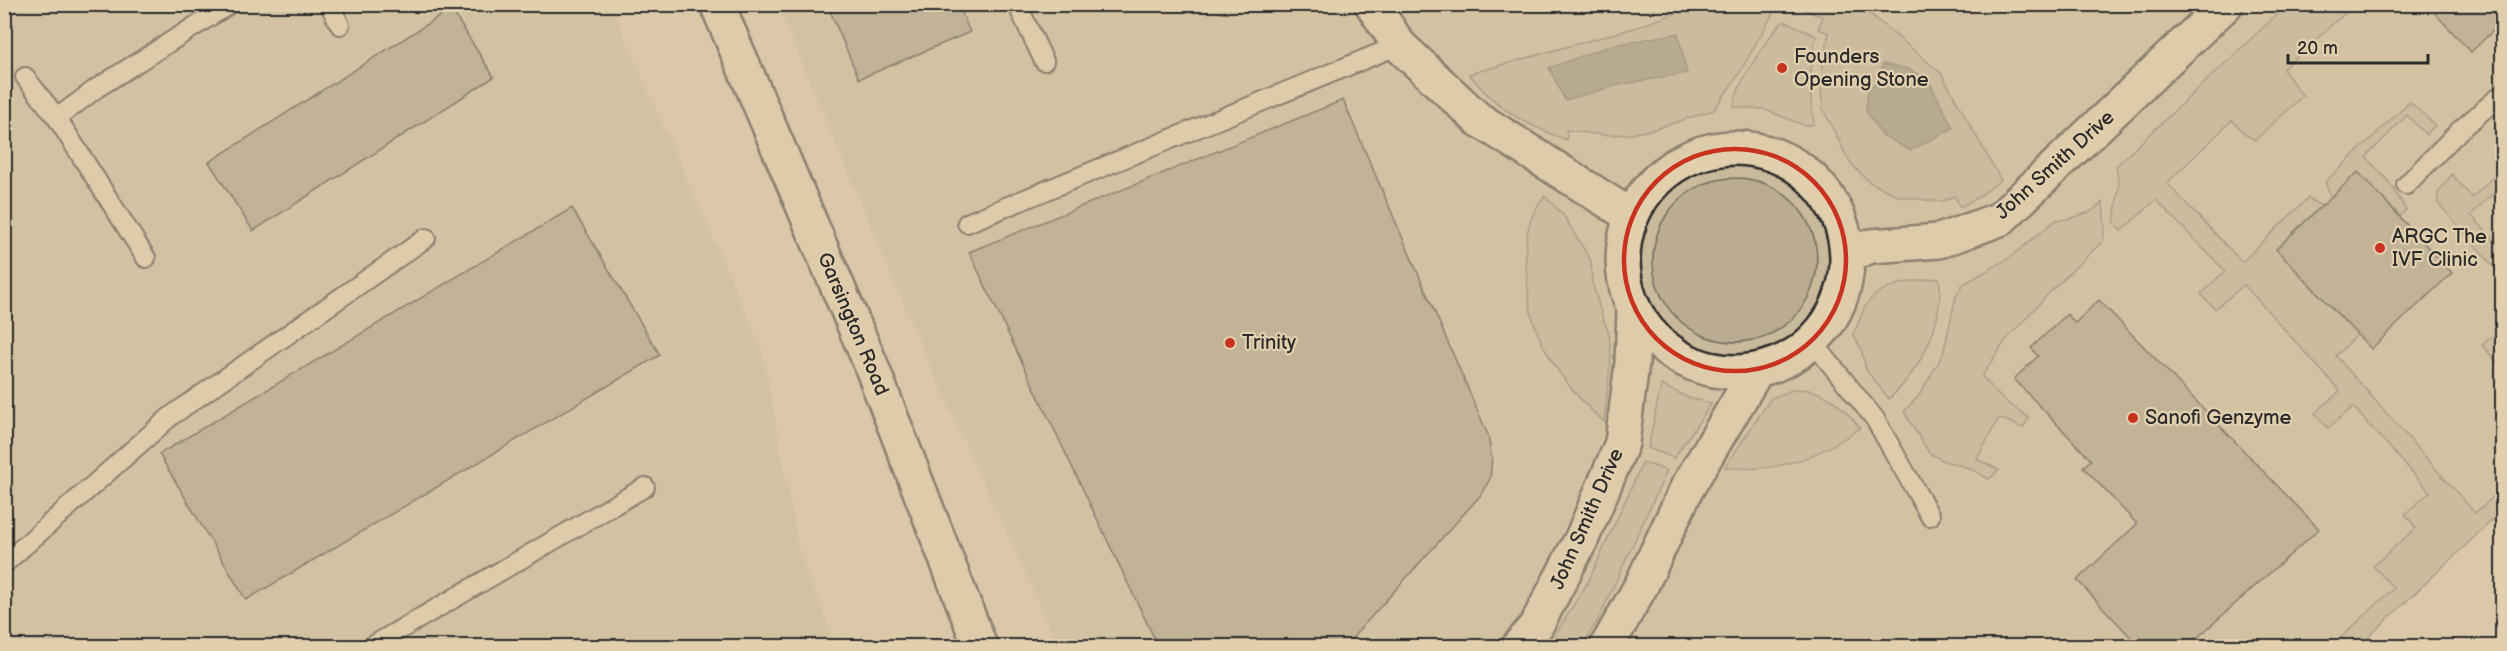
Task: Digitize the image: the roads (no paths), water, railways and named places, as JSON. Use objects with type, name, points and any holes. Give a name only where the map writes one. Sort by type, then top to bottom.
[{"type":"street","name":"Garsington Road","points":[[717,4],[869,360],[980,646]]},
{"type":"street","points":[[1372,4],[1399,45],[1478,119],[1631,216]]},
{"type":"street","name":"John Smith Drive","points":[[1847,255],[1871,246],[1939,241],[2000,219],[2226,4]]},
{"type":"street","name":"John Smith Drive","points":[[1519,646],[1536,626],[1582,538],[1622,443],[1632,363],[1634,310],[1623,269],[1626,236],[1631,216],[1649,188],[1664,171],[1686,158],[1714,148],[1750,148],[1780,159],[1807,177],[1830,202],[1843,231],[1847,255],[1838,304],[1827,326],[1812,341],[1780,364],[1733,373],[1694,364],[1654,338],[1634,310]]},
{"type":"street","points":[[1607,646],[1642,584],[1687,488],[1757,370]]},
{"type":"lane","points":[[57,118],[97,88],[230,4]]},
{"type":"lane","points":[[329,4],[340,25]]},
{"type":"lane","points":[[1017,4],[1044,61]]},
{"type":"lane","points":[[967,223],[1399,45]]},
{"type":"lane","points":[[25,77],[57,118],[146,258]]},
{"type":"lane","points":[[2406,185],[2459,131],[2502,94]]},
{"type":"lane","points":[[4,564],[171,416],[426,238]]},
{"type":"lane","points":[[1812,341],[1875,419],[1930,516]]},
{"type":"lane","points":[[372,646],[645,487]]},
{"type":"place","name":"Founders Opening Stone","points":[[1782,68]]},
{"type":"place","name":"ARGC The IVF Clinic","points":[[2380,248]]},
{"type":"place","name":"Trinity","points":[[1230,343]]},
{"type":"place","name":"Sanofi Genzyme","points":[[2133,418]]}]
